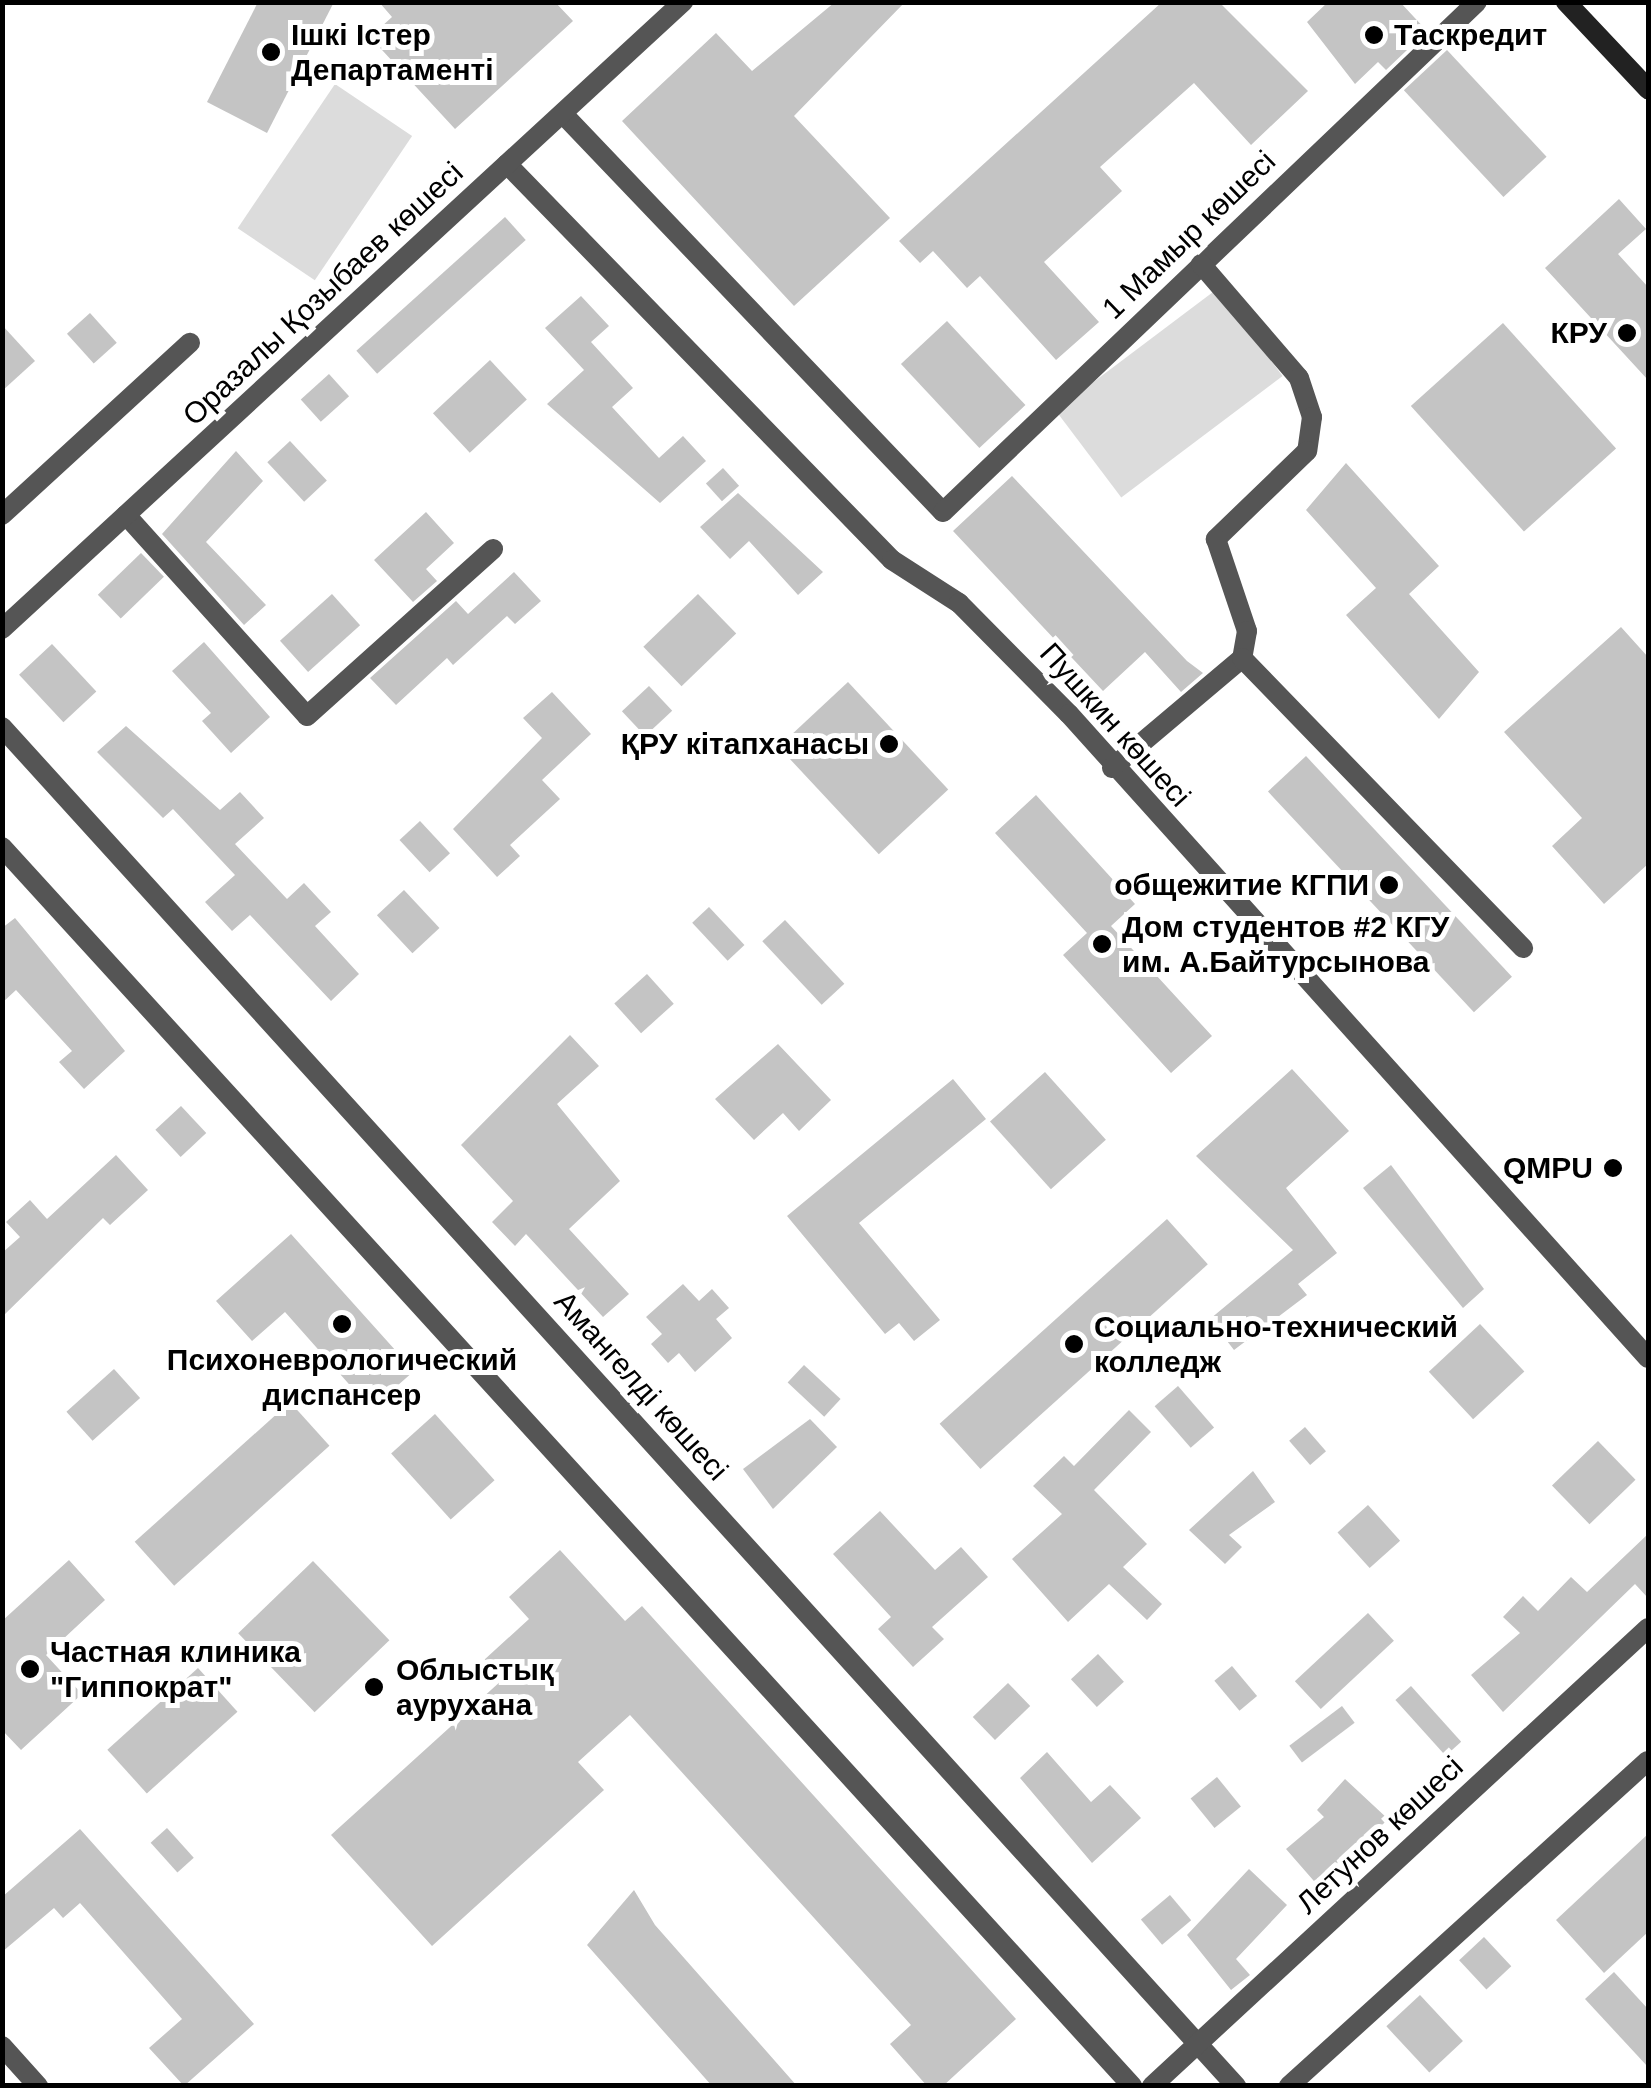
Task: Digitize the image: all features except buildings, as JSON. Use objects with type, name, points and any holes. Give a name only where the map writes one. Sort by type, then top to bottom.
[{"type":"main road","points":[[1566,2],[1648,89]]},
{"type":"street","name":"Оразалы Қозыбаев көшесі","points":[[2,629],[683,2]]},
{"type":"street","name":"1 Мамыр көшесі","points":[[562,114],[943,512],[1477,2]]},
{"type":"street","name":"Пушкин көшесі","points":[[507,164],[892,560],[959,603],[1648,1358]]},
{"type":"street","points":[[1112,768],[1242,658],[1247,631],[1216,539],[1306,451],[1312,418],[1299,378],[1201,264]]},
{"type":"street","name":"Оразалы Қозыбаев көшесі","points":[[2,515],[190,342]]},
{"type":"street","points":[[126,515],[308,716],[493,549]]},
{"type":"street","points":[[1242,658],[1523,948]]},
{"type":"street","name":"Амангелді көшесі","points":[[2,727],[1236,2086]]},
{"type":"street","points":[[2,847],[1132,2086]]},
{"type":"street","name":"Летунов көшесі","points":[[1152,2086],[1648,1628]]},
{"type":"street","points":[[1288,2086],[1648,1762]]},
{"type":"street","points":[[2,2046],[38,2086]]},
{"type":"shaded area","points":[[335,84],[412,136],[315,280],[238,228]]},
{"type":"shaded area","points":[[1217,289],[1283,376],[1121,498],[1056,411]]},
{"type":"place","name":"Таскредит","points":[[1374,35]]},
{"type":"place","name":"Ішкі Істер Департаменті","points":[[271,52]]},
{"type":"place","name":"КРУ","points":[[1627,333]]},
{"type":"place","name":"ҚРУ кітапханасы","points":[[889,744]]},
{"type":"place","name":"общежитие КГПИ","points":[[1389,885]]},
{"type":"place","name":"Дом студентов #2 КГУ им. А.Байтурсынова","points":[[1102,944]]},
{"type":"place","name":"QMPU","points":[[1613,1168]]},
{"type":"place","name":"Психоневрологический диспансер","points":[[342,1324]]},
{"type":"place","name":"Социально-технический колледж","points":[[1074,1344]]},
{"type":"place","name":"Частная клиника \"Гиппократ\"","points":[[30,1669]]},
{"type":"place","name":"Облыстық аурухана","points":[[374,1687]]}]
